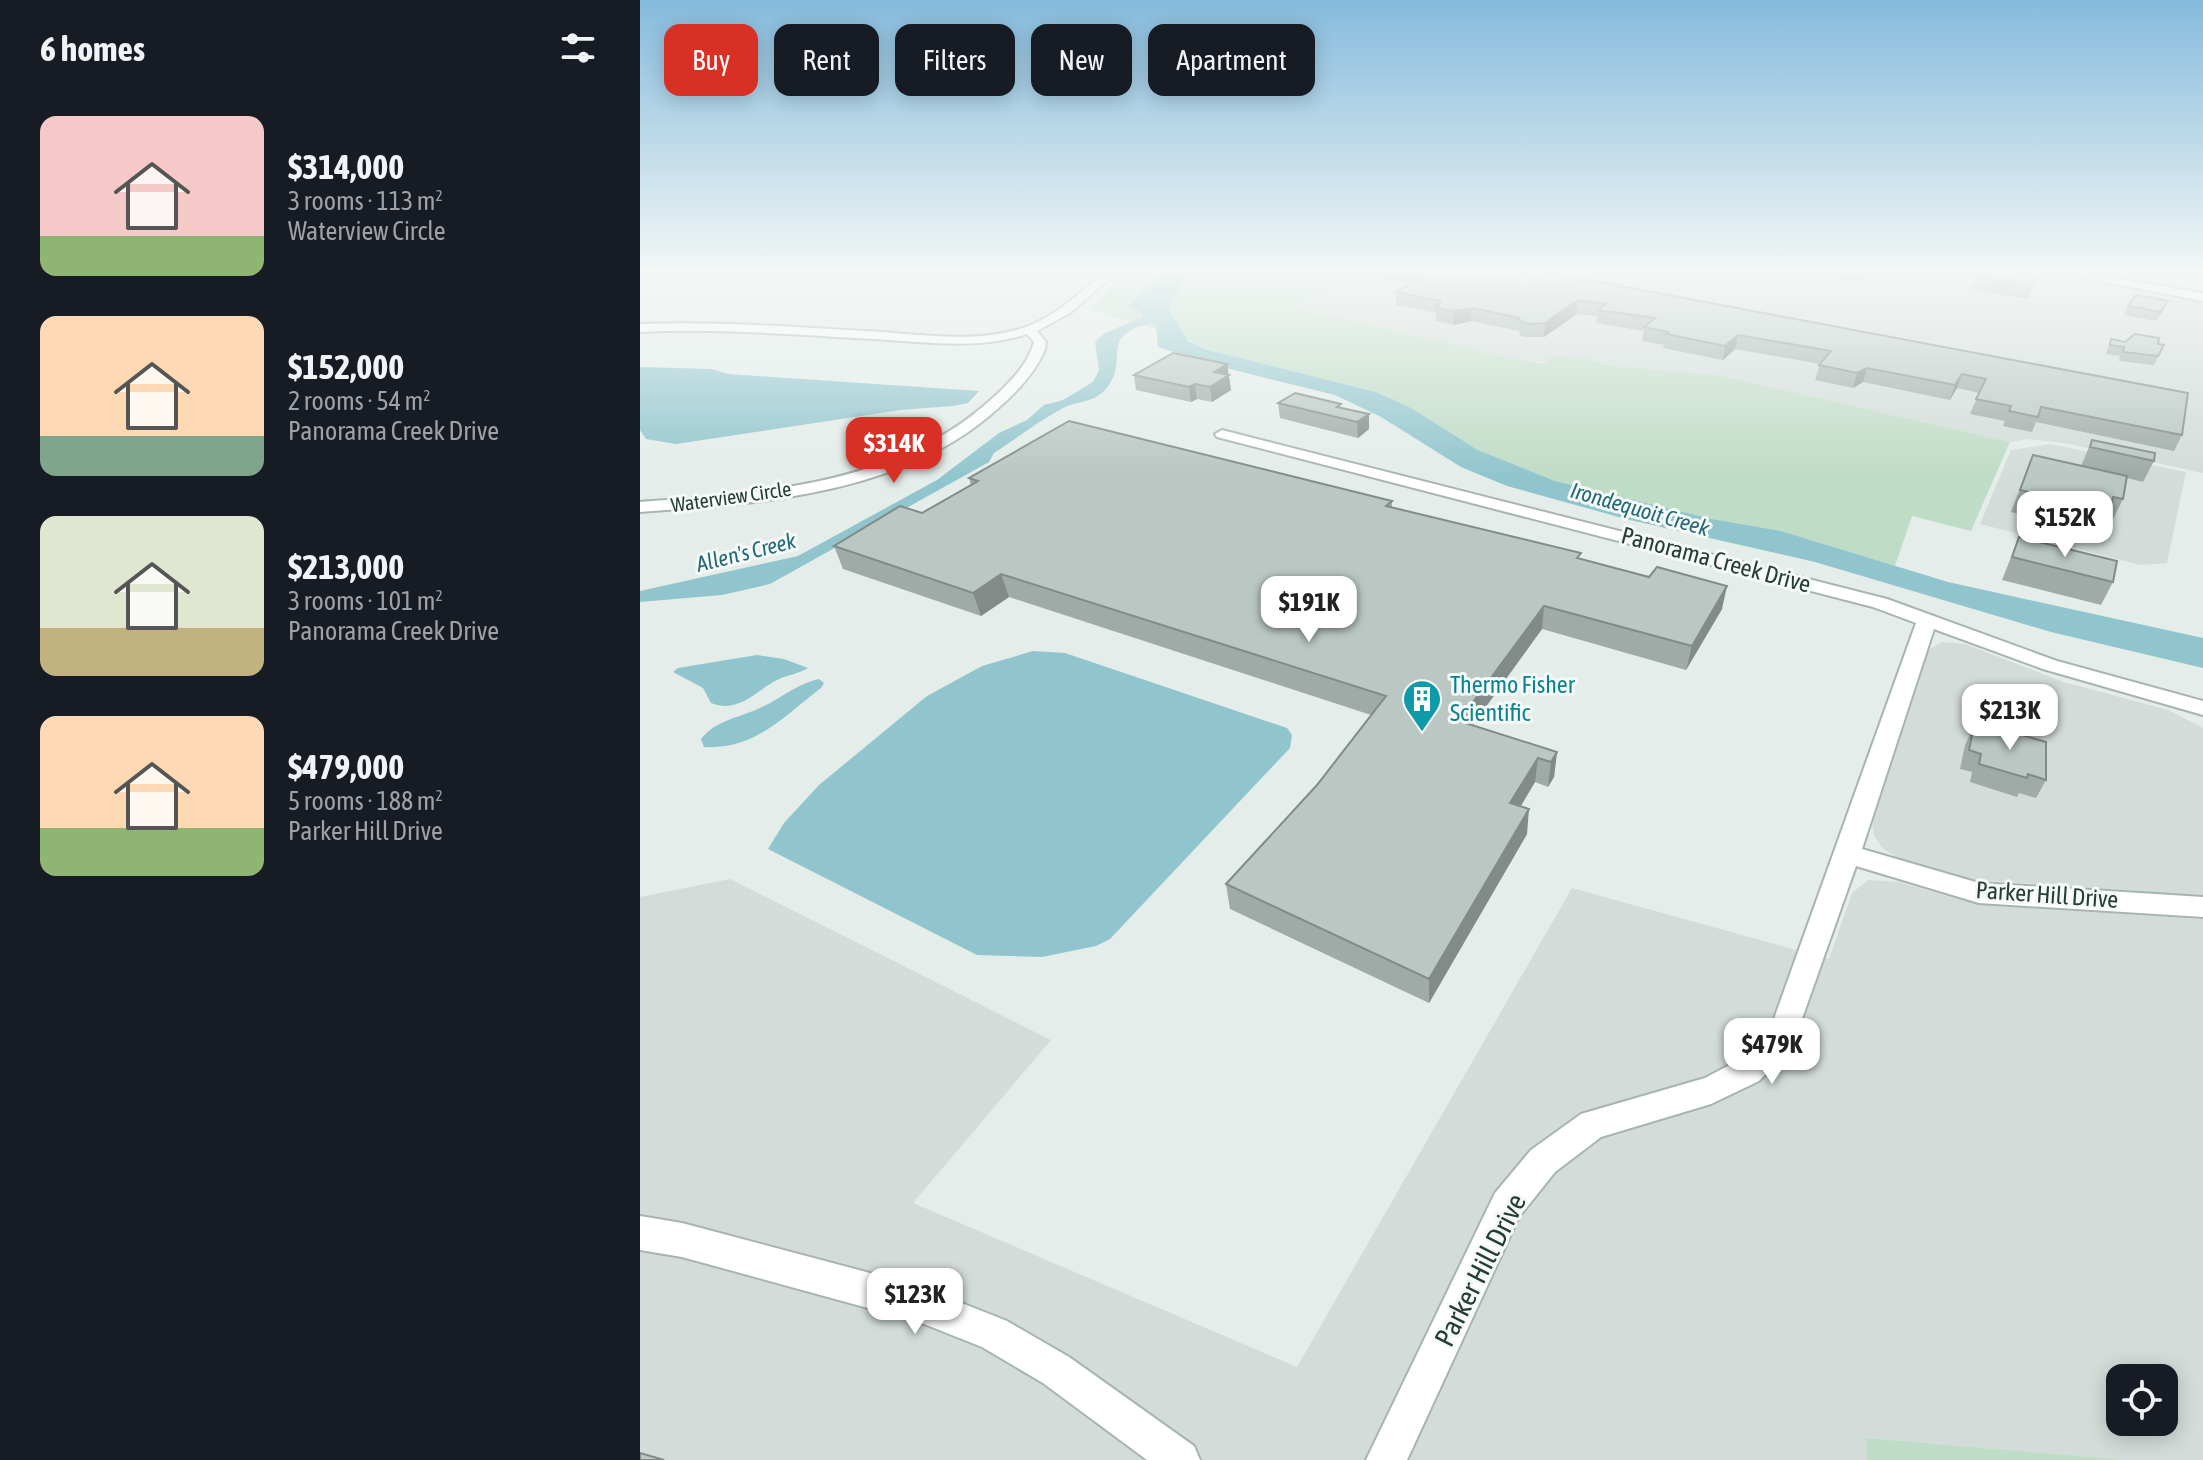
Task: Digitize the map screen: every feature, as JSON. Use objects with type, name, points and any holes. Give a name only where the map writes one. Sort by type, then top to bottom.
[{"type":"street","name":"Waterview Circle","points":[[640,507],[755,496],[813,485],[867,473],[935,449],[1004,398],[1030,365],[1038,340]]},
{"type":"street","name":"Panorama Creek Drive","points":[[1222,434],[1866,599],[2050,665],[2203,708]]},
{"type":"street","name":"Parker Hill Drive","points":[[1386,1460],[1507,1205],[1543,1161],[1592,1125],[1711,1090],[1736,1078],[1748,1071],[1782,1038],[1927,620]]},
{"type":"street","name":"Parker Hill Drive","points":[[1848,854],[1939,884],[1979,893],[2203,907]]},
{"type":"street","points":[[640,1233],[682,1240],[919,1304],[994,1334],[1056,1370],[1180,1460]]},
{"type":"shaded area","points":[[1434,340],[2203,340],[2203,473],[2069,444],[2030,439],[2010,442],[1718,375],[1614,366],[1583,358],[1534,363]]},
{"type":"shaded area","points":[[2050,444],[2186,472],[2167,563],[2140,565],[1980,524],[2011,450]]},
{"type":"shaded area","points":[[1942,642],[1965,644],[2064,682],[2168,710],[2203,728],[2203,896],[1964,879],[1902,860],[1883,849],[1874,835],[1872,823],[1928,650]]},
{"type":"shaded area","points":[[730,879],[1051,1040],[913,1203],[1297,1367],[1572,888],[1829,959],[1852,893],[1868,880],[1898,882],[1977,904],[2203,919],[2203,1460],[2126,1460],[1866,1438],[1867,1460],[640,1460],[640,897]]},
{"type":"green space","points":[[1190,340],[1435,340],[1534,363],[1545,363],[1553,356],[1583,358],[1614,366],[1718,375],[2010,442],[1971,531],[1912,516],[1895,566],[1781,531],[1712,519],[1555,481],[1478,450],[1411,408],[1376,392],[1204,349]]},
{"type":"green space","points":[[1866,1438],[2126,1460],[1867,1460]]},
{"type":"water","points":[[1121,340],[1116,371],[1103,392],[1054,413],[994,453],[989,462],[770,584],[722,595],[640,602],[640,591],[798,556],[937,480],[999,433],[1027,420],[1044,405],[1063,400],[1093,382],[1099,370],[1095,342]]},
{"type":"water","name":"Irondequoit Creek","points":[[1157,340],[1187,340],[1204,349],[1376,392],[1411,408],[1478,450],[1555,481],[1712,519],[1781,531],[1948,582],[2203,638],[2203,668],[2051,632],[1815,562],[1626,519],[1507,486],[1461,467],[1381,417],[1335,395],[1222,367],[1158,347]]},
{"type":"water","points":[[640,367],[711,369],[729,374],[979,391],[968,403],[953,406],[900,410],[676,444],[646,439],[640,430]]},
{"type":"water","points":[[1033,651],[1065,653],[1287,728],[1292,735],[1290,748],[1110,939],[1096,946],[1042,957],[977,955],[768,849],[784,823],[819,785],[927,696],[982,666]]},
{"type":"water","points":[[757,655],[784,659],[808,668],[777,680],[746,700],[730,706],[711,703],[703,688],[673,672],[678,668]]},
{"type":"water","points":[[819,679],[824,683],[821,688],[767,730],[738,743],[704,747],[701,739],[714,727]]},
{"type":"building","points":[[1696,340],[1732,340],[1725,346]]},
{"type":"building","points":[[1768,340],[1907,340],[2188,393],[2182,435],[2041,407],[2038,417],[2009,411],[2011,406],[1976,399],[1986,379],[1962,374],[1955,385],[1867,368],[1857,373],[1819,365],[1831,351]]},
{"type":"building","points":[[2111,340],[2159,340],[2158,344],[2164,345],[2158,356],[2123,352],[2124,347],[2110,345]]},
{"type":"building","points":[[1173,353],[1227,364],[1214,372],[1229,375],[1210,387],[1195,384],[1189,387],[1134,375]]},
{"type":"building","points":[[1295,393],[1369,414],[1357,422],[1278,403]]},
{"type":"building","name":"Thermo Fisher Scientific","points":[[1069,421],[1392,501],[1386,506],[1581,553],[1577,558],[1649,577],[1657,567],[1727,586],[1692,646],[1544,606],[1459,721],[1557,752],[1551,762],[1538,758],[1510,803],[1529,809],[1429,979],[1226,884],[1317,785],[1386,696],[1001,574],[973,593],[834,546],[900,506],[922,513],[978,481],[969,478]]},
{"type":"building","points":[[2092,440],[2155,453],[2154,461],[2090,447]]},
{"type":"building","points":[[2033,455],[2127,476],[2123,499],[2113,497],[2110,511],[2020,490]]},
{"type":"building","points":[[2019,537],[2117,561],[2113,582],[2012,557]]},
{"type":"building","points":[[1987,725],[2046,742],[2046,780],[2028,774],[2027,778],[1979,764],[1981,754],[1969,750],[1974,726],[1986,730]]},
{"type":"building","points":[[640,1453],[664,1460],[640,1460]]},
{"type":"place","name":"Thermo Fisher Scientific","points":[[1422,733]]},
{"type":"water label","name":"Allen's Creek","points":[[746,552]]}]
